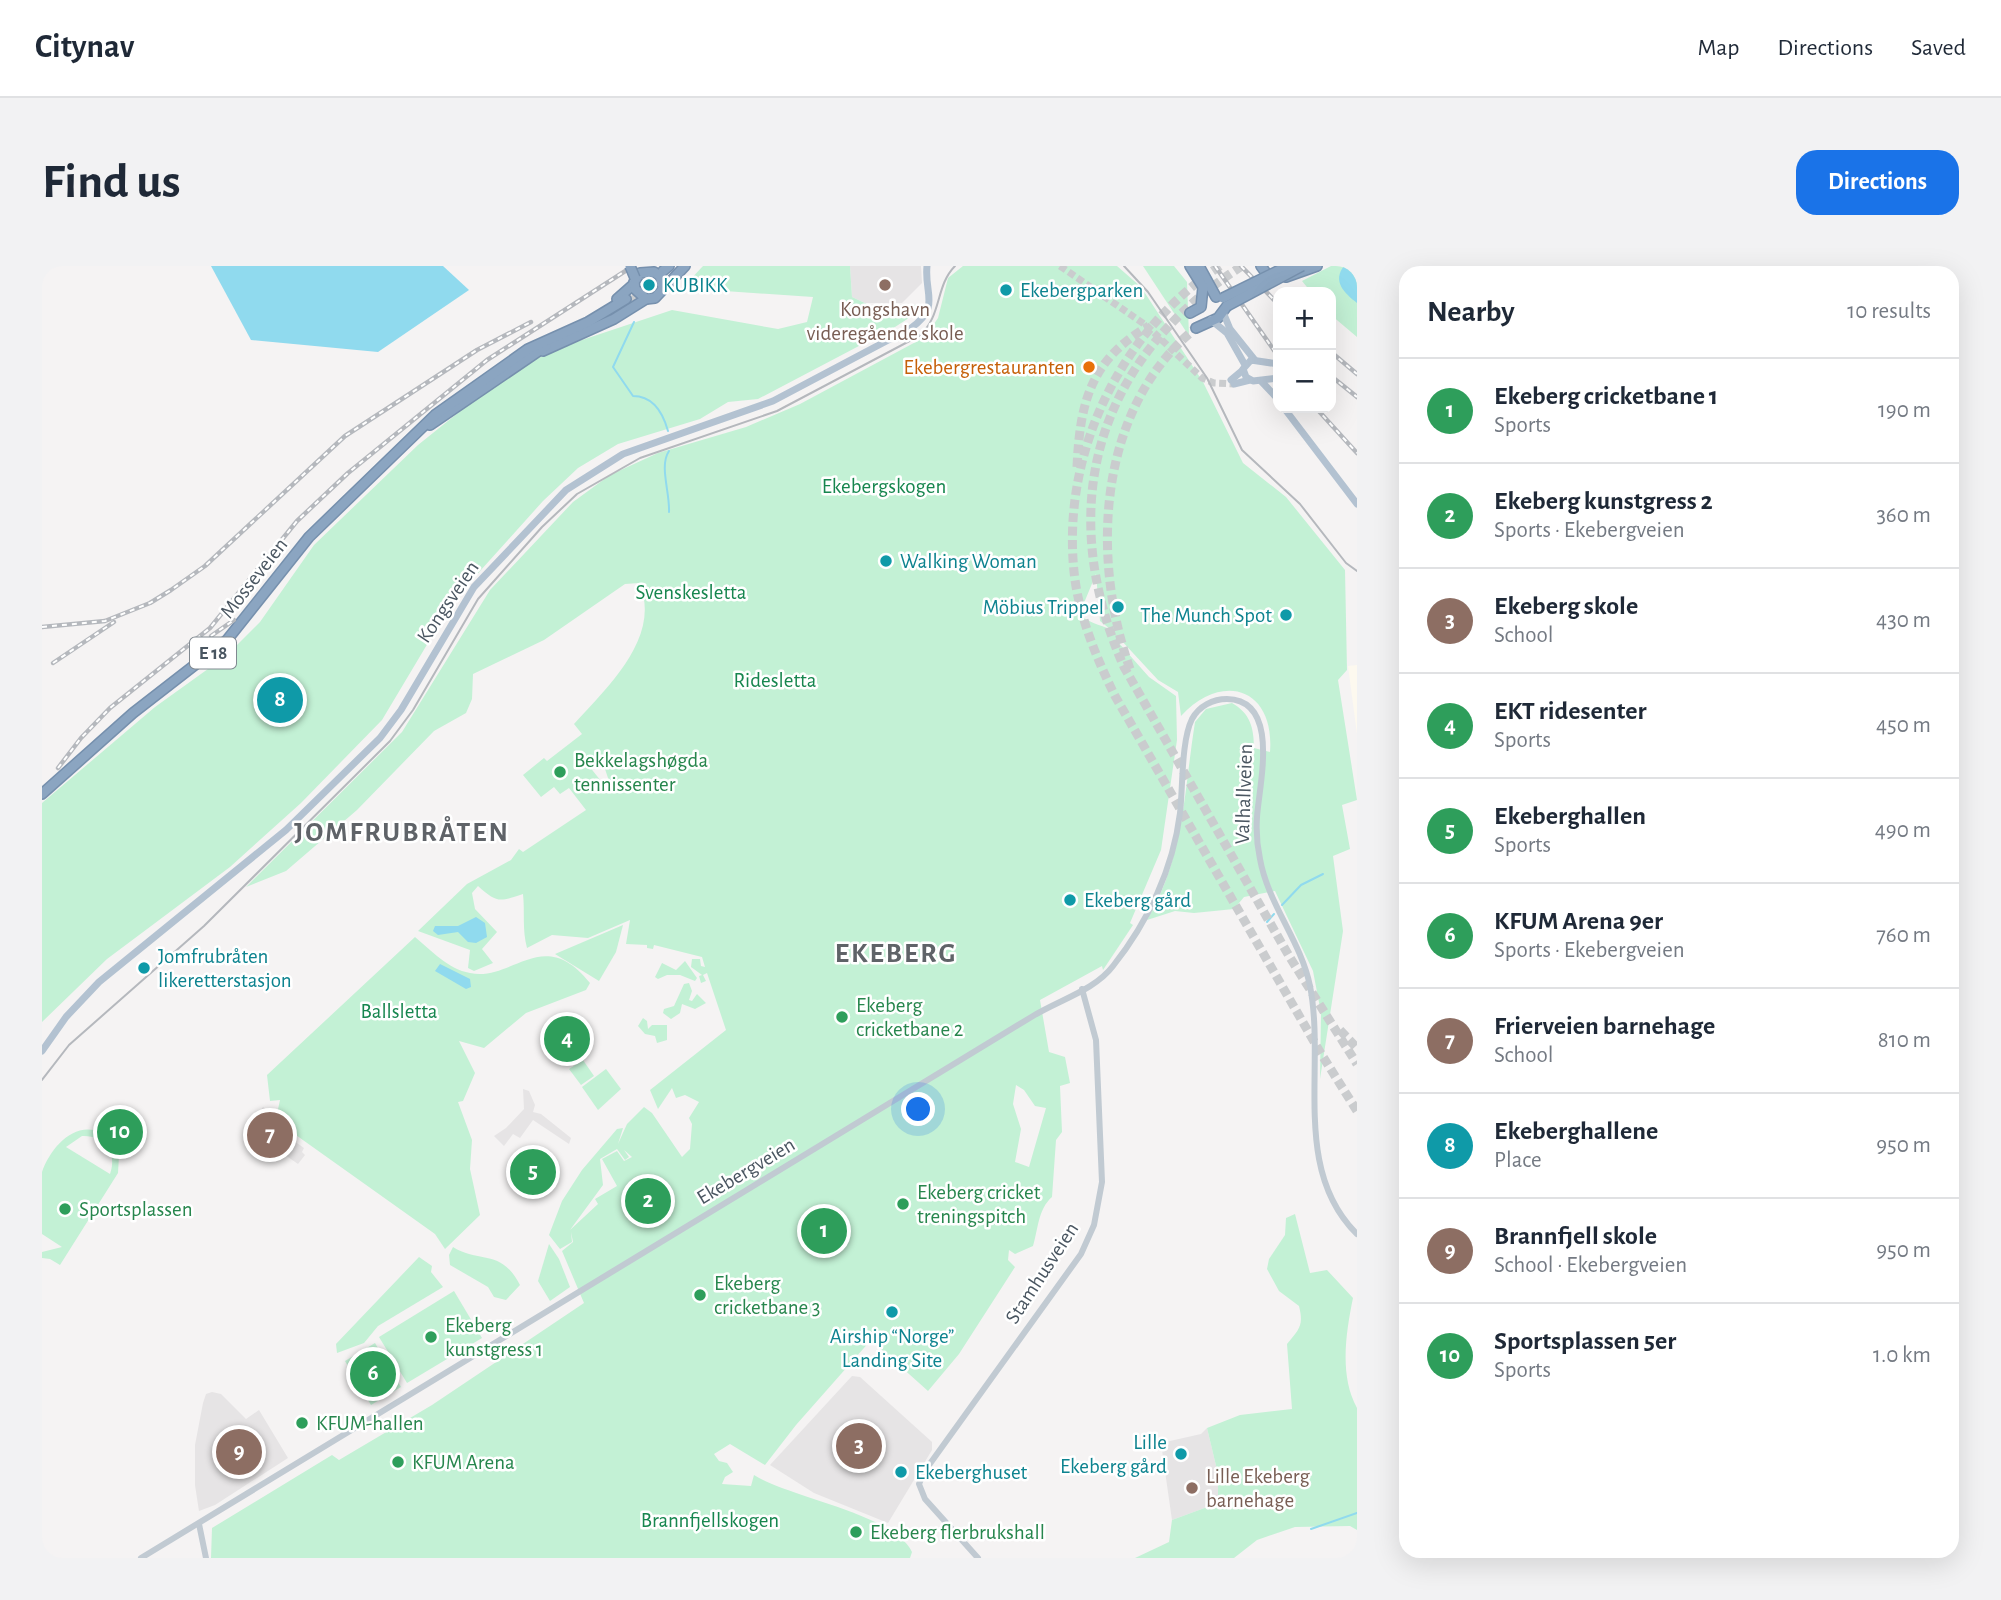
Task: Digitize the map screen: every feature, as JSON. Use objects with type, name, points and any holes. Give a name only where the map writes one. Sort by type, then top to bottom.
[{"type":"highway","points":[[630,266],[637,294],[646,299]]},
{"type":"highway","name":"E 18","points":[[529,352],[611,303],[635,280],[655,269],[676,266]]},
{"type":"highway","name":"E 18","points":[[529,352],[614,320],[646,299],[657,296],[685,266]]},
{"type":"highway","points":[[1191,266],[1201,284],[1203,314],[1211,319]]},
{"type":"highway","points":[[1199,266],[1222,303]]},
{"type":"highway","points":[[1261,266],[1281,273],[1281,279],[1317,266]]},
{"type":"highway","points":[[1196,328],[1218,318],[1222,303],[1288,266]]},
{"type":"highway","points":[[1190,313],[1202,304],[1222,303],[1302,266]]},
{"type":"highway","points":[[655,269],[663,287]]},
{"type":"highway","name":"Mosseveien","points":[[42,794],[133,713],[227,640],[309,537],[423,429],[529,352],[628,301]]},
{"type":"main road","name":"Kongsveien","points":[[42,1051],[66,1017],[99,982],[286,830],[374,744],[401,710],[474,587],[554,501],[587,475],[623,454],[774,401],[911,328],[922,319],[929,306],[927,266]]},
{"type":"main road","points":[[1222,303],[1230,329],[1254,359],[1273,363]]},
{"type":"main road","points":[[1211,319],[1227,334],[1251,380]]},
{"type":"main road","points":[[1254,359],[1232,382],[1273,379]]},
{"type":"main road","points":[[1261,381],[1273,394]]},
{"type":"main road","points":[[1292,413],[1357,504]]},
{"type":"street","name":"Valhallveien","points":[[1082,989],[1103,977],[1124,951],[1148,913],[1163,880],[1178,827],[1192,720],[1210,703],[1230,699],[1244,704],[1257,718],[1264,737],[1257,820],[1260,860],[1270,893],[1305,968],[1311,990],[1319,1159],[1333,1202],[1357,1234]]},
{"type":"street","name":"Ekebergveien","points":[[141,1558],[1082,989]]},
{"type":"street","name":"Stamhusveien","points":[[978,1558],[923,1496],[919,1480],[1081,1254],[1099,1209],[1102,1182],[1097,1049],[1090,1011],[1082,989]]},
{"type":"street","points":[[199,1524],[205,1558]]},
{"type":"shaded area","name":"Kongshavn videregående skole","points":[[850,266],[921,266],[922,283],[902,303],[865,303],[852,297]]},
{"type":"shaded area","points":[[1357,665],[1357,734],[1348,666]]},
{"type":"shaded area","points":[[523,1089],[529,1091],[535,1105],[533,1112],[541,1114],[571,1138],[569,1144],[533,1120],[520,1138],[513,1134],[504,1146],[494,1136],[524,1109]]},
{"type":"shaded area","points":[[263,1107],[273,1114],[274,1127],[304,1148],[302,1152],[305,1155],[298,1164],[275,1148],[265,1145],[254,1134],[251,1136],[244,1131]]},
{"type":"shaded area","points":[[852,1376],[860,1377],[932,1442],[932,1450],[888,1523],[814,1493],[770,1465]]},
{"type":"shaded area","points":[[206,1394],[221,1394],[246,1419],[259,1410],[288,1458],[215,1505],[199,1511],[195,1485],[195,1445],[203,1403]]},
{"type":"shaded area","name":"Lille Ekeberg barnehage","points":[[1207,1428],[1218,1474],[1218,1503],[1172,1520],[1161,1443],[1201,1434]]},
{"type":"green space","points":[[703,266],[850,266],[852,297],[884,312],[919,304],[915,314],[895,327],[758,399],[728,402],[700,419],[618,444],[578,468],[543,501],[453,601],[382,720],[301,803],[230,867],[107,959],[42,1022],[42,803],[155,707],[226,656],[260,622],[314,545],[418,445],[504,376],[558,348],[672,310],[778,329],[807,322],[813,297],[710,290],[688,282]]},
{"type":"green space","points":[[963,266],[1117,266],[1141,287],[1203,382],[1243,463],[1286,497],[1345,570],[1347,670],[1338,680],[1357,800],[1342,805],[1350,849],[1333,856],[1343,931],[1320,1079],[1321,1013],[1313,971],[1275,891],[1244,897],[1234,909],[1194,913],[1175,911],[1147,920],[1169,873],[1176,848],[1195,722],[1206,709],[1232,703],[1243,711],[1250,722],[1254,748],[1270,752],[1269,730],[1264,713],[1255,701],[1243,693],[1228,691],[1213,694],[1197,702],[1181,716],[1178,692],[1158,680],[1120,639],[1118,642],[1149,677],[1176,696],[1177,740],[1161,850],[1130,923],[1133,925],[1103,970],[1102,966],[1040,1000],[1049,1052],[1065,1057],[1070,1083],[1060,1086],[1062,1132],[1056,1140],[1052,1197],[1041,1214],[1033,1246],[1015,1254],[1009,1250],[1008,1260],[1015,1267],[959,1354],[928,1391],[871,1340],[796,1425],[765,1465],[730,1444],[714,1454],[719,1461],[727,1463],[733,1472],[725,1477],[722,1484],[751,1486],[754,1475],[864,1517],[902,1539],[912,1552],[910,1558],[211,1558],[212,1528],[332,1455],[339,1460],[432,1405],[584,1303],[562,1251],[573,1242],[571,1232],[572,1242],[560,1249],[549,1235],[562,1201],[582,1170],[617,1129],[623,1128],[618,1144],[627,1124],[644,1107],[652,1113],[682,1157],[690,1149],[692,1124],[689,1118],[699,1102],[685,1095],[676,1098],[672,1088],[658,1109],[650,1090],[726,1030],[707,973],[703,975],[706,981],[701,983],[699,976],[702,975],[691,967],[692,959],[700,959],[701,966],[705,967],[702,957],[654,945],[653,949],[647,948],[647,945],[626,944],[630,920],[588,938],[552,935],[527,948],[523,894],[499,899],[490,896],[478,886],[472,893],[475,909],[497,932],[482,949],[493,963],[474,971],[468,968],[470,950],[418,931],[467,884],[511,860],[519,849],[523,852],[586,810],[569,788],[560,794],[554,787],[541,797],[523,775],[544,758],[547,761],[582,734],[574,724],[628,660],[644,622],[644,603],[639,583],[625,584],[544,640],[473,674],[472,699],[466,713],[434,731],[357,810],[286,871],[246,887],[402,732],[490,590],[573,502],[610,475],[658,453],[746,427],[800,404],[925,337],[938,318],[948,278]],"holes":[[[1096,574],[1100,621],[1110,629],[1079,615]],[[599,757],[602,760],[612,790],[609,791],[589,766]],[[1016,1085],[1024,1090],[1035,1106],[1046,1108],[1029,1167],[1015,1162],[1021,1129],[1013,1104]],[[617,1149],[625,1160],[629,1157],[624,1150],[632,1157],[624,1161],[617,1151],[602,1159],[617,1186],[595,1199],[598,1204],[570,1230],[603,1185],[600,1159]]]},
{"type":"green space","points":[[1143,266],[1174,266],[1187,282],[1189,336]]},
{"type":"green space","points":[[1331,266],[1357,266],[1357,337],[1336,319],[1336,287],[1307,287],[1302,281]]},
{"type":"green space","points":[[623,925],[616,952],[599,981],[555,954]]},
{"type":"green space","name":"Ballsletta","points":[[415,937],[447,964],[462,971],[486,974],[543,956],[557,958],[573,966],[590,983],[586,990],[526,1013],[484,1048],[459,1041],[475,1073],[463,1101],[458,1102],[472,1140],[470,1169],[480,1215],[445,1249],[435,1234],[279,1123],[277,1114],[280,1100],[270,1101],[267,1075]]},
{"type":"green space","points":[[685,961],[697,978],[695,981],[680,975],[667,975],[658,979],[655,977],[662,963],[676,970]]},
{"type":"green space","points":[[689,983],[692,991],[689,1000],[692,1001],[697,994],[706,1003],[695,1009],[682,1004],[680,1013],[671,1019],[663,1013],[664,1009],[674,1006],[684,984]]},
{"type":"green space","points":[[643,1018],[647,1021],[648,1029],[652,1025],[667,1025],[667,1040],[657,1043],[655,1036],[645,1034],[638,1026]]},
{"type":"green space","points":[[583,1060],[594,1076],[581,1085],[569,1069]]},
{"type":"green space","points":[[606,1069],[621,1089],[598,1110],[582,1087]]},
{"type":"green space","name":"Sportsplassen","points":[[110,1114],[140,1133],[130,1150],[109,1137],[119,1156],[118,1173],[60,1265],[42,1258],[42,1252],[62,1247],[42,1234],[42,1172],[51,1154],[64,1139],[81,1130],[100,1132]],"holes":[[[82,1136],[90,1136],[103,1142],[110,1152],[110,1174],[66,1147]]]},
{"type":"green space","points":[[1295,1214],[1310,1273],[1327,1270],[1353,1298],[1348,1325],[1346,1368],[1351,1395],[1357,1408],[1357,1530],[1350,1526],[1295,1527],[1257,1540],[1234,1558],[1135,1558],[1169,1542],[1172,1520],[1218,1503],[1218,1474],[1207,1428],[1240,1415],[1292,1409],[1287,1344],[1299,1327],[1299,1306],[1279,1291],[1267,1269],[1269,1259],[1285,1235],[1286,1218]]},
{"type":"green space","points":[[549,1244],[559,1259],[570,1287],[550,1301],[538,1281]]},
{"type":"green space","points":[[453,1247],[498,1261],[513,1273],[520,1285],[506,1300],[494,1297],[488,1287],[450,1265],[449,1255]]},
{"type":"green space","points":[[419,1257],[432,1266],[431,1272],[443,1287],[378,1326],[364,1343],[337,1353],[336,1344]]},
{"type":"green space","name":"Ekeberg kunstgress 1","points":[[454,1291],[482,1338],[407,1383],[379,1337]]},
{"type":"green space","points":[[375,1343],[401,1387],[371,1405],[345,1361]]},
{"type":"water","points":[[211,266],[443,266],[469,290],[378,352],[251,340]]},
{"type":"water","points":[[1344,266],[1357,266],[1357,303],[1339,282]]},
{"type":"water","points":[[476,917],[485,923],[487,937],[476,943],[468,942],[458,932],[438,935],[433,931],[435,926],[458,926]]},
{"type":"water","points":[[440,964],[470,979],[471,987],[466,989],[435,971]]},
{"type":"waterway","points":[[634,322],[613,367],[633,396],[652,402],[668,431]]},
{"type":"waterway","points":[[669,451],[665,472],[669,512]]},
{"type":"waterway","points":[[1282,905],[1301,885],[1323,874]]},
{"type":"waterway","points":[[1267,922],[1274,914]]},
{"type":"waterway","points":[[1311,1529],[1357,1513]]},
{"type":"tunnel","points":[[1060,266],[1147,326],[1202,378],[1214,383],[1234,384]]},
{"type":"tunnel","points":[[1220,266],[1184,294],[1152,326],[1125,363],[1103,402],[1087,445],[1077,489],[1072,534],[1075,580],[1090,640],[1115,696],[1320,1052],[1357,1111]]},
{"type":"tunnel","points":[[1242,266],[1192,304],[1152,346],[1122,392],[1102,442],[1092,495],[1092,550],[1103,608],[1124,667],[1289,956],[1357,1064]]},
{"type":"tunnel","points":[[629,303],[666,274]]},
{"type":"tunnel","points":[[1077,467],[1081,423],[1092,385],[1113,353],[1149,326]]},
{"type":"tunnel","points":[[1130,669],[1117,625],[1110,579],[1107,532],[1111,486],[1122,441],[1139,399],[1163,361],[1196,328]]},
{"type":"tunnel","points":[[1340,1030],[1357,1048]]},
{"type":"tram line","points":[[42,1080],[69,1045],[204,926],[390,741],[413,710],[478,599],[542,527],[577,494],[640,458],[777,411],[919,336],[932,320],[944,283],[955,266]]},
{"type":"tram line","points":[[1124,266],[1148,292],[1207,378],[1242,450],[1300,504],[1346,563],[1357,571]]},
{"type":"railway","points":[[58,768],[81,738],[110,708],[210,628],[297,521],[348,473],[487,360],[633,266]]},
{"type":"railway","points":[[1215,266],[1274,350]]},
{"type":"railway","points":[[1241,266],[1273,299]]},
{"type":"railway","points":[[42,627],[105,621],[150,603],[171,590],[205,566],[345,436],[477,350],[531,322]]},
{"type":"railway","points":[[1336,356],[1357,374]]},
{"type":"railway","points":[[1336,380],[1357,397]]},
{"type":"railway","points":[[1321,413],[1357,453]]},
{"type":"railway","points":[[211,636],[234,620]]},
{"type":"railway","points":[[53,663],[114,622]]},
{"type":"place","name":"KUBIKK","points":[[649,285]]},
{"type":"place","name":"Kongshavn videregående skole","points":[[885,285]]},
{"type":"place","name":"Ekebergparken","points":[[1006,290]]},
{"type":"place","name":"Ekebergrestauranten","points":[[1089,367]]},
{"type":"place","name":"Walking Woman","points":[[886,561]]},
{"type":"place","name":"Möbius Trippel","points":[[1118,607]]},
{"type":"place","name":"The Munch Spot","points":[[1286,615]]},
{"type":"place","name":"Ekeberghallene","points":[[280,700]]},
{"type":"place","name":"Bekkelagshøgda tennissenter","points":[[560,772]]},
{"type":"place","name":"Ekeberg gård","points":[[1070,900]]},
{"type":"place","name":"Jomfrubråten likeretterstasjon","points":[[144,968]]},
{"type":"place","name":"Ekeberg cricketbane 2","points":[[842,1017]]},
{"type":"place","name":"EKT ridesenter","points":[[567,1039]]},
{"type":"place","name":"Sportsplassen 5er","points":[[120,1132]]},
{"type":"place","name":"Frierveien barnehage","points":[[270,1135]]},
{"type":"place","name":"Ekeberghallen","points":[[533,1172]]},
{"type":"place","name":"Ekeberg kunstgress 2","points":[[648,1201]]},
{"type":"place","name":"Ekeberg cricket treningspitch","points":[[903,1204]]},
{"type":"place","name":"Sportsplassen","points":[[65,1209]]},
{"type":"place","name":"Ekeberg cricketbane 1","points":[[824,1231]]},
{"type":"place","name":"Ekeberg cricketbane 3","points":[[700,1295]]},
{"type":"place","name":"Airship “Norge” Landing Site","points":[[892,1312]]},
{"type":"place","name":"Ekeberg kunstgress 1","points":[[431,1337]]},
{"type":"place","name":"KFUM Arena 9er","points":[[373,1374]]},
{"type":"place","name":"KFUM-hallen","points":[[302,1423]]},
{"type":"place","name":"Ekeberg skole","points":[[859,1446]]},
{"type":"place","name":"Brannfjell skole","points":[[239,1452]]},
{"type":"place","name":"Lille Ekeberg gård","points":[[1181,1454]]},
{"type":"place","name":"KFUM Arena","points":[[398,1462]]},
{"type":"place","name":"Ekeberghuset","points":[[901,1472]]},
{"type":"place","name":"Lille Ekeberg barnehage","points":[[1192,1488]]},
{"type":"place","name":"Ekeberg flerbrukshall","points":[[856,1532]]},
{"type":"district","name":"JOMFRUBRÅTEN","points":[[402,833]]},
{"type":"district","name":"EKEBERG","points":[[896,954]]},
{"type":"park label","name":"Ekebergskogen","points":[[884,486]]},
{"type":"park label","name":"Svenskesletta","points":[[691,592]]},
{"type":"park label","name":"Ridesletta","points":[[775,680]]},
{"type":"park label","name":"Brannfjellskogen","points":[[710,1520]]}]
